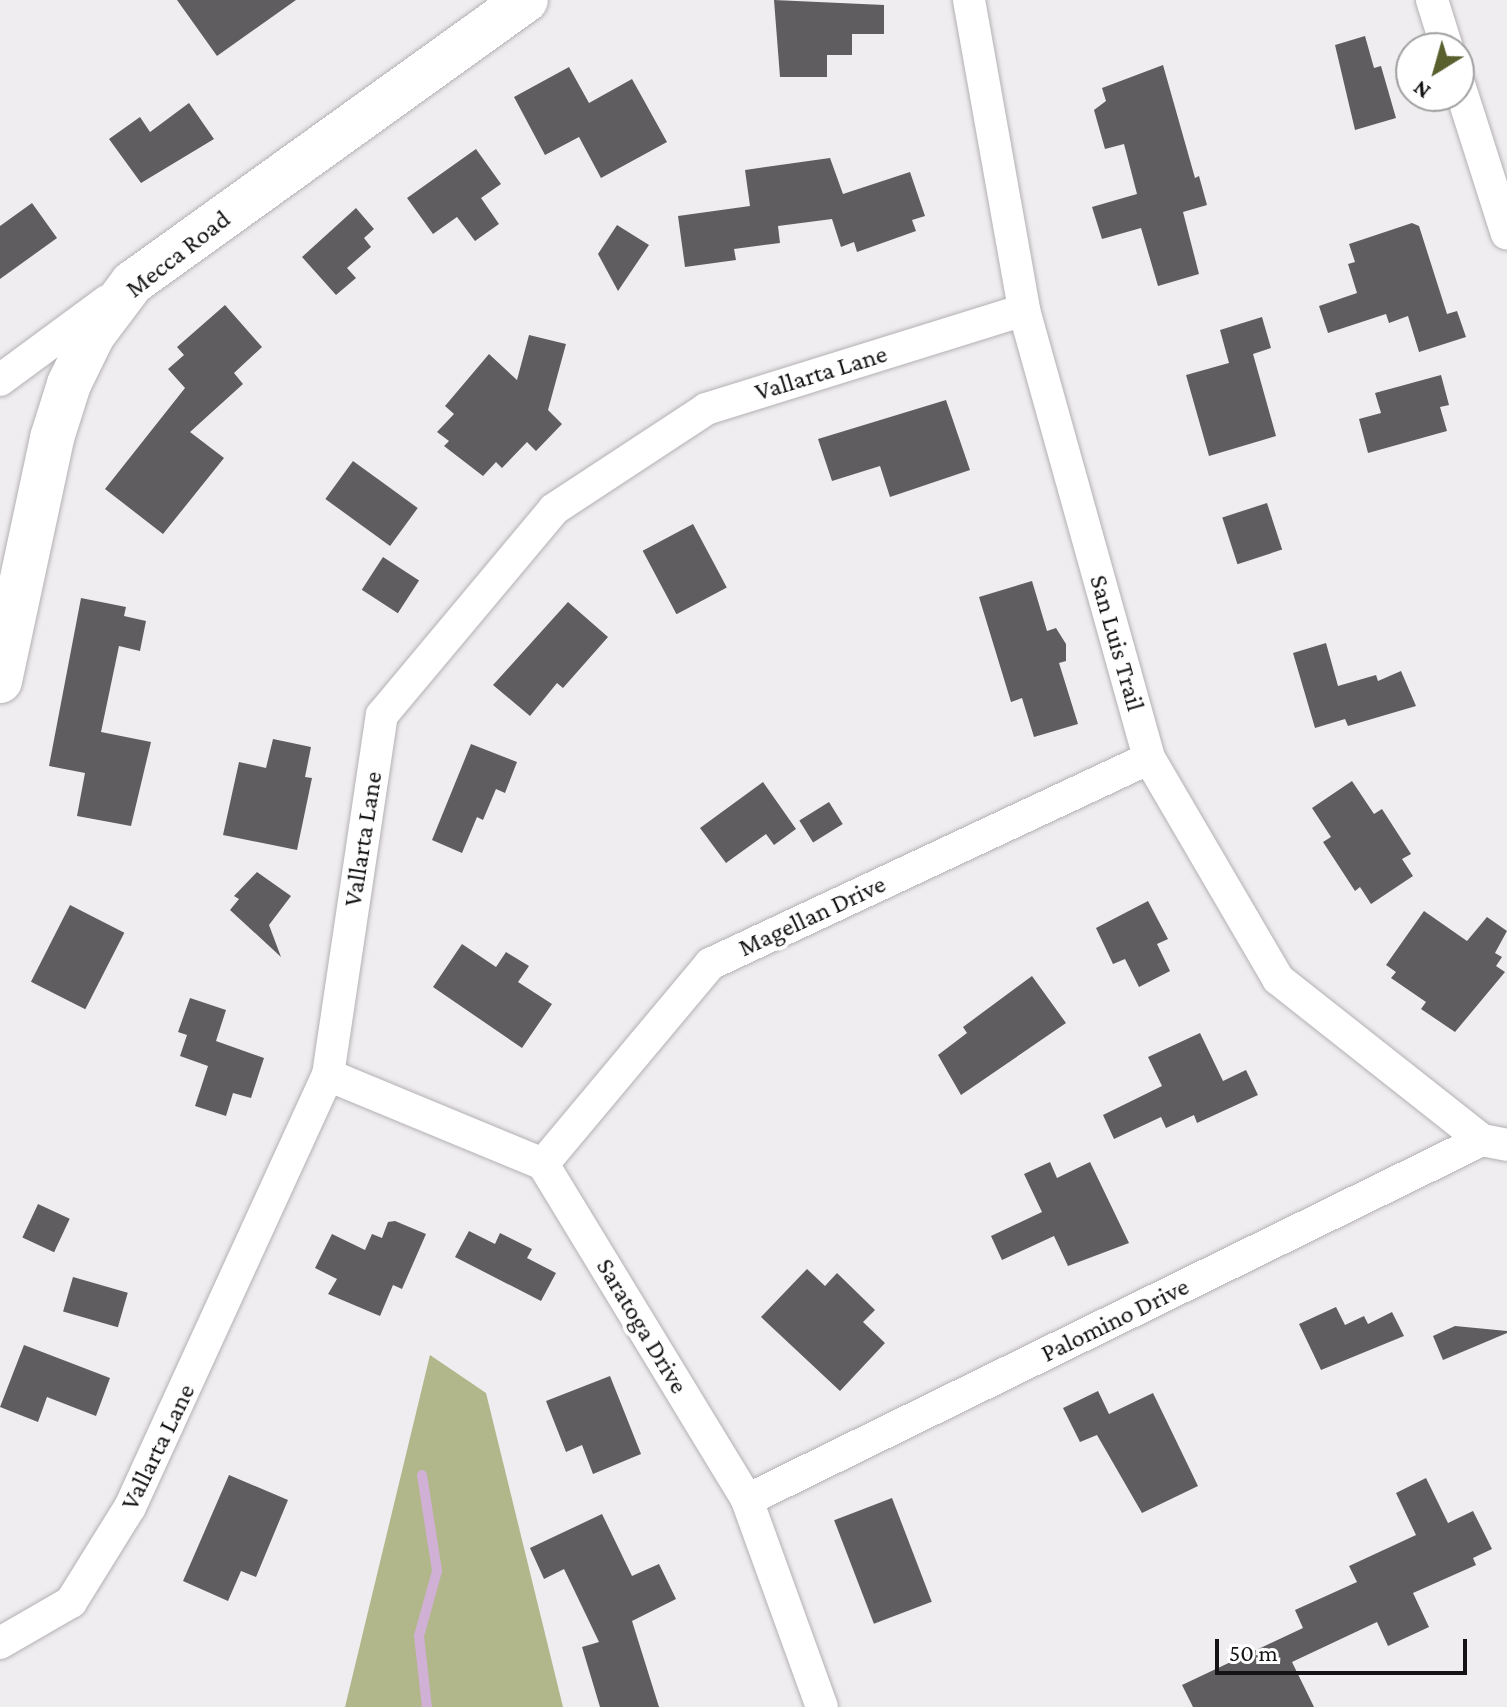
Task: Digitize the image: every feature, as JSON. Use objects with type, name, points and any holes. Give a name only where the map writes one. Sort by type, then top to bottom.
[{"type":"street","name":"Mecca Road","points":[[0,681],[52,438],[69,384],[93,335],[132,283],[526,0]]},
{"type":"street","name":"San Luis Trail","points":[[969,0],[1024,310],[1149,758],[1278,979],[1495,1143]]},
{"type":"street","points":[[1432,0],[1442,32]]},
{"type":"street","points":[[1468,112],[1507,234]]},
{"type":"street","points":[[0,380],[132,283]]},
{"type":"street","name":"Vallarta Lane","points":[[0,1643],[71,1602],[130,1507],[328,1075],[382,715],[554,509],[706,409],[1024,310]]},
{"type":"street","name":"Magellan Drive","points":[[543,1164],[710,964],[1149,758]]},
{"type":"street","points":[[328,1075],[543,1164]]},
{"type":"street","name":"Palomino Drive","points":[[747,1500],[1495,1143]]},
{"type":"street","name":"Saratoga Drive","points":[[543,1164],[747,1500],[822,1707]]},
{"type":"green space","points":[[430,1355],[486,1393],[563,1707],[345,1707]]},
{"type":"building","points":[[177,0],[296,0],[217,56]]},
{"type":"building","points":[[774,0],[884,5],[884,34],[852,34],[852,55],[827,55],[827,77],[780,77]]},
{"type":"building","points":[[1365,36],[1374,68],[1381,66],[1396,118],[1355,130],[1335,45]]},
{"type":"building","points":[[1163,65],[1195,178],[1199,176],[1207,205],[1183,212],[1199,274],[1158,286],[1141,228],[1102,239],[1092,207],[1137,194],[1124,144],[1105,149],[1094,110],[1106,101],[1102,88]]},
{"type":"building","points":[[569,67],[589,103],[632,79],[667,142],[601,178],[579,137],[545,155],[514,97]]},
{"type":"building","points":[[189,103],[214,139],[141,183],[109,139],[140,117],[150,132]]},
{"type":"building","points":[[476,149],[501,184],[481,198],[499,224],[475,241],[457,217],[433,234],[407,198]]},
{"type":"building","points":[[830,158],[843,194],[910,172],[925,216],[912,220],[916,231],[857,252],[854,242],[841,247],[832,219],[778,226],[780,243],[734,249],[736,260],[685,267],[678,216],[750,206],[745,170]]},
{"type":"building","points":[[32,203],[57,238],[0,279],[0,226]]},
{"type":"building","points":[[356,208],[374,229],[364,238],[371,247],[347,268],[356,278],[336,295],[302,257]]},
{"type":"building","points":[[1412,223],[1419,226],[1447,314],[1457,311],[1466,337],[1419,352],[1408,316],[1389,323],[1386,314],[1328,333],[1319,306],[1357,293],[1348,264],[1355,262],[1349,244]]},
{"type":"building","points":[[617,225],[649,245],[618,291],[598,254]]},
{"type":"building","points":[[225,305],[262,347],[234,373],[243,384],[190,432],[224,458],[163,534],[105,489],[185,388],[168,369],[184,355],[177,347]]},
{"type":"building","points":[[1262,317],[1271,348],[1253,354],[1276,436],[1209,456],[1186,375],[1229,363],[1220,330]]},
{"type":"building","points":[[529,335],[566,344],[548,410],[562,424],[536,451],[527,442],[502,468],[496,462],[483,476],[444,446],[449,441],[437,432],[454,414],[445,406],[489,354],[517,380]]},
{"type":"building","points":[[1441,375],[1449,405],[1440,407],[1447,431],[1368,453],[1359,419],[1381,413],[1375,393]]},
{"type":"building","points":[[946,400],[970,470],[890,497],[880,466],[832,481],[818,439]]},
{"type":"building","points":[[353,461],[418,508],[390,546],[325,499]]},
{"type":"building","points":[[1267,503],[1282,550],[1237,564],[1222,518]]},
{"type":"building","points":[[693,524],[727,588],[676,614],[643,551]]},
{"type":"building","points":[[383,557],[419,580],[398,613],[362,590]]},
{"type":"building","points":[[1032,581],[1047,631],[1056,628],[1066,644],[1066,661],[1059,663],[1078,724],[1034,737],[1022,698],[1011,702],[979,597]]},
{"type":"building","points":[[81,598],[126,607],[124,616],[146,621],[140,651],[119,646],[101,732],[151,742],[131,826],[77,816],[85,773],[49,766]]},
{"type":"building","points":[[568,602],[608,637],[563,688],[557,683],[530,716],[493,685]]},
{"type":"building","points":[[1326,643],[1338,686],[1376,675],[1378,681],[1401,671],[1416,706],[1348,726],[1345,719],[1315,728],[1293,653]]},
{"type":"building","points":[[273,739],[311,747],[305,777],[312,778],[297,850],[223,835],[239,762],[266,768]]},
{"type":"building","points":[[471,744],[517,762],[505,793],[496,789],[483,820],[477,817],[462,853],[432,840]]},
{"type":"building","points":[[1352,781],[1374,814],[1382,809],[1411,854],[1402,859],[1413,876],[1371,904],[1360,887],[1355,891],[1323,842],[1331,837],[1312,808]]},
{"type":"building","points":[[763,782],[796,829],[774,845],[766,834],[726,863],[700,828]]},
{"type":"building","points":[[829,802],[843,824],[813,843],[799,821]]},
{"type":"building","points":[[257,872],[291,896],[269,925],[281,957],[230,910],[239,899],[234,896]]},
{"type":"building","points":[[1148,901],[1168,939],[1157,944],[1170,971],[1139,987],[1125,959],[1113,964],[1096,928]]},
{"type":"building","points":[[70,905],[124,933],[85,1009],[31,982]]},
{"type":"building","points":[[1424,911],[1467,941],[1487,917],[1507,931],[1495,953],[1502,957],[1496,966],[1505,972],[1455,1032],[1421,1009],[1426,1002],[1391,978],[1396,972],[1386,965]]},
{"type":"building","points":[[462,944],[496,967],[506,952],[529,966],[518,982],[552,1004],[522,1048],[433,987]]},
{"type":"building","points":[[1032,976],[1066,1023],[961,1095],[938,1055],[967,1033],[963,1027]]},
{"type":"building","points":[[190,998],[226,1010],[216,1041],[264,1058],[251,1098],[233,1093],[226,1116],[195,1106],[208,1066],[180,1056],[187,1035],[178,1032]]},
{"type":"building","points":[[1200,1033],[1223,1081],[1246,1070],[1258,1095],[1197,1123],[1194,1115],[1166,1128],[1161,1117],[1114,1139],[1103,1115],[1162,1086],[1148,1057]]},
{"type":"building","points":[[1050,1162],[1057,1178],[1090,1162],[1129,1243],[1068,1266],[1054,1236],[1002,1260],[991,1236],[1042,1212],[1024,1174]]},
{"type":"building","points":[[38,1204],[70,1219],[54,1252],[22,1238]]},
{"type":"building","points":[[395,1221],[426,1234],[402,1289],[393,1285],[380,1316],[328,1294],[337,1279],[315,1268],[332,1234],[365,1250],[372,1234],[382,1238],[388,1222]]},
{"type":"building","points":[[469,1231],[495,1244],[500,1233],[532,1249],[527,1258],[556,1273],[541,1301],[455,1257]]},
{"type":"building","points":[[807,1269],[825,1286],[837,1273],[875,1310],[863,1322],[885,1343],[840,1391],[761,1317]]},
{"type":"building","points":[[73,1277],[128,1293],[118,1327],[63,1312]]},
{"type":"building","points":[[1336,1307],[1345,1325],[1364,1316],[1368,1324],[1392,1312],[1404,1336],[1321,1370],[1299,1324]]},
{"type":"building","points":[[1455,1326],[1507,1333],[1443,1360],[1433,1336]]},
{"type":"building","points":[[24,1345],[110,1378],[96,1416],[47,1397],[38,1422],[0,1407]]},
{"type":"building","points":[[610,1376],[641,1454],[593,1474],[582,1445],[566,1452],[546,1401]]},
{"type":"building","points":[[1098,1391],[1109,1414],[1153,1393],[1198,1486],[1142,1513],[1097,1435],[1080,1442],[1063,1408]]},
{"type":"building","points":[[229,1475],[288,1500],[256,1577],[241,1571],[228,1601],[183,1581]]},
{"type":"building","points":[[1426,1478],[1448,1523],[1473,1511],[1492,1549],[1473,1558],[1476,1565],[1413,1593],[1429,1627],[1388,1646],[1377,1622],[1292,1662],[1314,1707],[1193,1707],[1182,1685],[1303,1628],[1295,1610],[1357,1582],[1349,1566],[1416,1535],[1396,1493]]},
{"type":"building","points":[[892,1498],[932,1602],[874,1624],[834,1520]]},
{"type":"building","points":[[602,1514],[632,1576],[659,1564],[676,1599],[632,1621],[659,1707],[600,1707],[582,1647],[599,1642],[564,1569],[544,1579],[530,1548]]},
{"type":"waterway","points":[[422,1475],[437,1571],[419,1636],[427,1707]]}]
